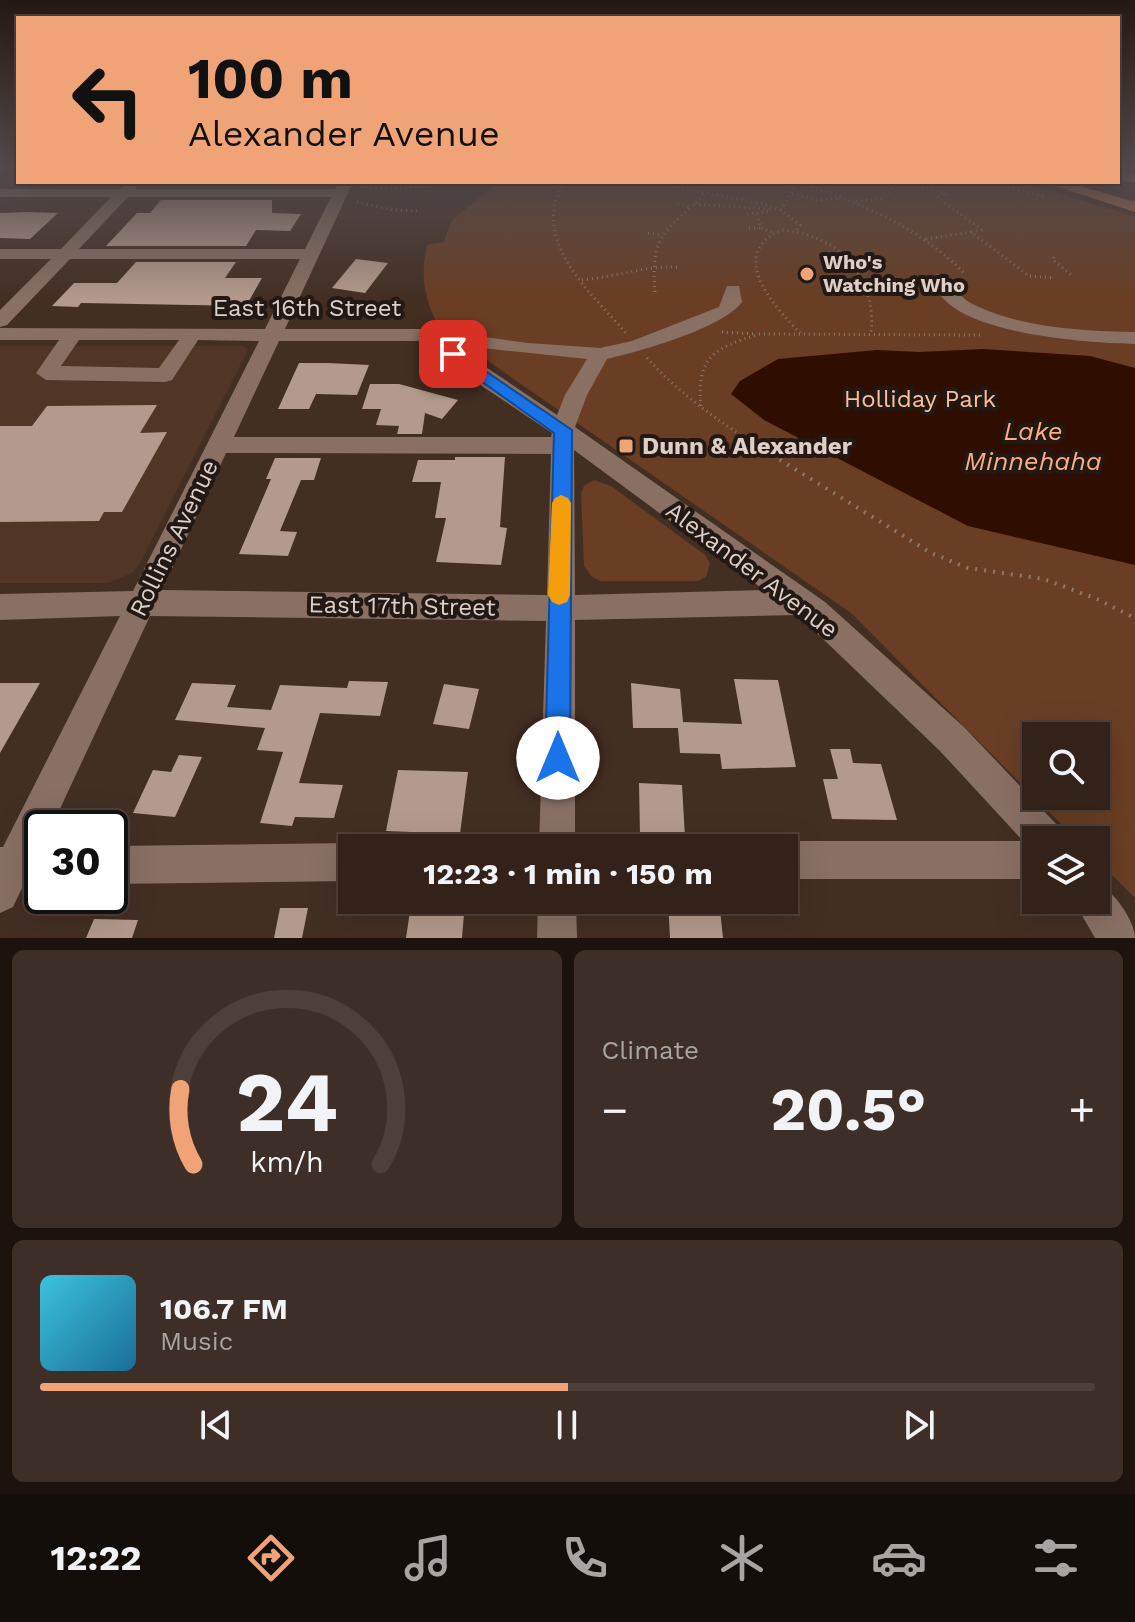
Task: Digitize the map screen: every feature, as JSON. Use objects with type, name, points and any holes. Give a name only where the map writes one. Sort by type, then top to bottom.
[{"type":"street","points":[[0,321],[105,213]]},
{"type":"street","name":"Rollins Avenue","points":[[14,873],[334,213]]},
{"type":"street","points":[[0,254],[311,254]]},
{"type":"street","points":[[937,279],[953,299],[986,314],[1074,335],[1135,338]]},
{"type":"street","name":"East 16th Street","points":[[0,334],[428,335],[528,349],[600,354],[637,346],[726,311],[733,302],[733,290]]},
{"type":"street","points":[[73,334],[46,373],[165,375],[193,334]]},
{"type":"street","name":"Alexander Avenue","points":[[428,335],[563,438],[803,602],[952,739],[1033,826]]},
{"type":"street","points":[[557,834],[563,438],[576,395],[600,354]]},
{"type":"street","points":[[219,445],[563,438]]},
{"type":"street","name":"East 17th Street","points":[[0,607],[143,603],[559,608],[803,602]]},
{"type":"street","points":[[798,860],[1022,860]]},
{"type":"street","points":[[128,865],[338,862]]},
{"type":"street","points":[[557,914],[557,938]]},
{"type":"street","points":[[1102,914],[1118,938]]},
{"type":"path","points":[[552,213],[556,240],[582,280],[637,346],[664,377],[746,439],[947,561],[968,568],[1044,579],[1097,599],[1135,618]]},
{"type":"path","points":[[655,292],[654,251],[662,235],[683,213]]},
{"type":"path","points":[[747,214],[756,213],[761,220],[761,228]]},
{"type":"path","points":[[785,213],[800,225],[795,231]]},
{"type":"path","points":[[873,213],[925,239],[966,275]]},
{"type":"path","points":[[925,239],[982,229],[959,213]]},
{"type":"path","points":[[749,228],[774,233]]},
{"type":"path","points":[[801,334],[771,302],[758,281],[758,254],[774,233],[782,230],[795,231],[837,252],[860,274],[872,299],[871,334]]},
{"type":"path","points":[[971,232],[1029,276],[1054,278]]},
{"type":"path","points":[[648,233],[662,235]]},
{"type":"path","points":[[1054,257],[1053,260],[1073,276]]},
{"type":"path","points":[[582,280],[618,277],[653,266],[677,267]]},
{"type":"path","points":[[718,332],[989,335]]},
{"type":"path","points":[[701,406],[700,374],[706,363],[744,339],[759,334]]},
{"type":"shaded area","points":[[0,346],[243,346],[248,350],[138,567],[132,573],[108,583],[0,583]]},
{"type":"green space","name":"Holliday Park","points":[[461,213],[1124,213],[1135,216],[1135,898],[1110,873],[1110,826],[1063,826],[1047,810],[1110,810],[1110,722],[1022,722],[1022,785],[851,613],[439,327],[425,287],[427,245],[444,242],[452,220]]},
{"type":"green space","points":[[594,480],[611,486],[705,555],[710,563],[706,577],[698,581],[601,581],[592,577],[584,566],[581,493],[584,486]]},
{"type":"water","name":"Lake Minnehaha","points":[[983,349],[1090,356],[1135,368],[1135,565],[968,526],[764,420],[731,394],[740,381],[778,359],[877,350]]},
{"type":"building","points":[[0,213],[58,213],[30,239],[0,238]]},
{"type":"building","points":[[137,213],[301,214],[290,231],[256,230],[246,246],[106,246]]},
{"type":"building","points":[[356,259],[388,263],[365,293],[332,288]]},
{"type":"building","points":[[136,262],[236,262],[225,278],[262,278],[246,306],[81,303],[78,307],[52,306],[74,283],[117,283]]},
{"type":"building","points":[[299,363],[369,365],[357,395],[316,394],[309,409],[278,409]]},
{"type":"building","points":[[370,384],[399,384],[458,400],[442,419],[425,413],[422,434],[397,434],[399,426],[376,425],[381,409],[362,409]]},
{"type":"building","points":[[157,405],[140,433],[167,432],[122,512],[104,512],[99,521],[0,522],[0,426],[32,426],[47,406]]},
{"type":"building","points":[[455,457],[505,457],[500,527],[507,528],[501,565],[436,562],[446,518],[435,518],[441,482],[412,482],[418,460],[455,460]]},
{"type":"building","points":[[275,458],[321,458],[314,480],[301,480],[280,531],[297,532],[288,556],[239,554],[271,479],[266,479]]},
{"type":"building","points":[[734,679],[778,680],[796,767],[722,769],[720,754],[680,753],[678,728],[633,728],[631,683],[680,689],[683,722],[742,724]]},
{"type":"building","points":[[349,681],[388,682],[380,716],[320,713],[299,783],[343,785],[334,818],[295,817],[292,826],[260,823],[283,752],[257,750],[265,728],[175,720],[192,683],[236,685],[227,707],[271,710],[280,685],[347,688]]},
{"type":"building","points":[[0,683],[40,683],[0,753]]},
{"type":"building","points":[[444,684],[479,689],[469,729],[433,724]]},
{"type":"building","points":[[830,749],[850,749],[853,763],[881,764],[897,820],[832,819],[823,779],[838,779]]},
{"type":"building","points":[[179,755],[202,757],[175,817],[133,813],[153,770],[171,772]]},
{"type":"building","points":[[398,770],[468,772],[460,834],[386,831]]},
{"type":"building","points":[[639,783],[682,785],[685,834],[640,834]]},
{"type":"building","points":[[280,908],[308,908],[302,938],[274,938]]},
{"type":"building","points":[[410,914],[464,914],[462,938],[406,938]]},
{"type":"building","points":[[669,914],[720,914],[723,938],[670,938]]},
{"type":"building","points":[[94,919],[138,920],[132,938],[86,938]]},
{"type":"slow traffic","points":[[559,595],[561,503]]},
{"type":"place","name":"Who's Watching Who","points":[[807,274]]},
{"type":"place","name":"Dunn & Alexander","points":[[626,446]]},
{"type":"route","points":[[453,354],[563,430],[558,758]]}]
